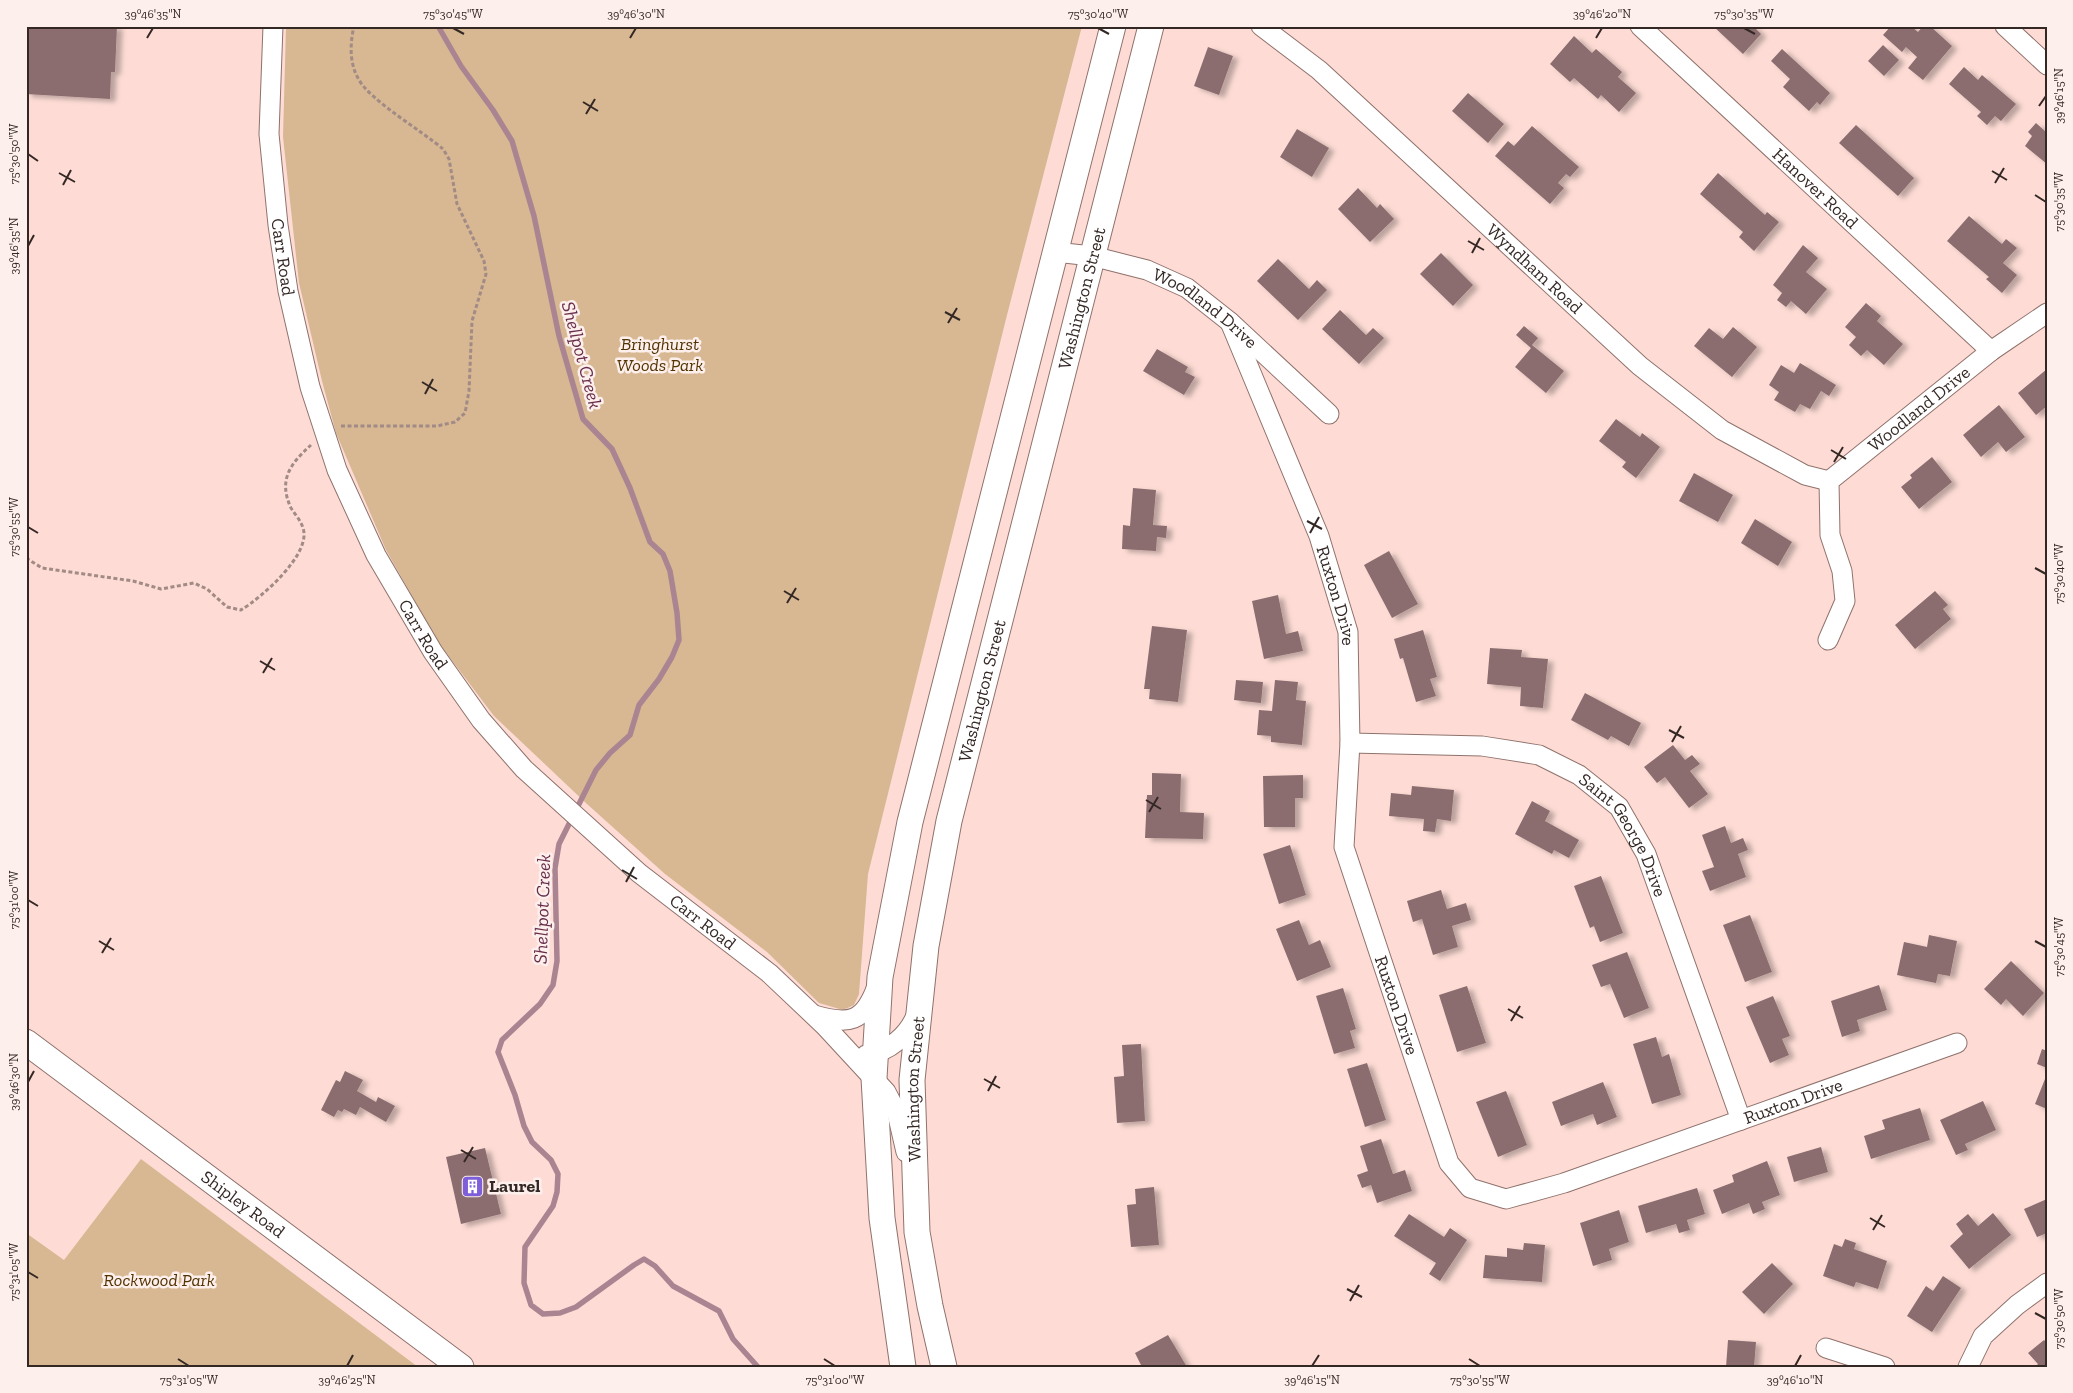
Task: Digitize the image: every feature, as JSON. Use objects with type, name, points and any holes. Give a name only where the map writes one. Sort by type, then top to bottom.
[{"type":"main road","name":"Washington Street","points":[[903,1367],[882,1218],[874,1066],[880,977],[910,822],[1113,26]]},
{"type":"main road","name":"Washington Street","points":[[944,1367],[930,1306],[917,1232],[912,1080],[926,946],[949,821],[1151,26]]},
{"type":"main road","name":"Shipley Road","points":[[26,1042],[461,1367]]},
{"type":"street","name":"Carr Road","points":[[273,26],[268,134],[278,225],[290,300],[310,387],[337,470],[376,555],[432,652],[481,720],[524,770],[573,816],[639,872],[769,973],[850,1053],[874,1066],[897,1113],[904,1136],[917,1232]]},
{"type":"street","name":"Wyndham Road","points":[[1261,26],[1319,70],[1640,366],[1722,430],[1805,476],[1829,482]]},
{"type":"street","name":"Hanover Road","points":[[1640,26],[1991,351]]},
{"type":"street","points":[[2004,26],[2047,65]]},
{"type":"street","name":"Woodland Drive","points":[[1056,252],[1092,256],[1147,270],[1187,288],[1230,322],[1329,414]]},
{"type":"street","name":"Woodland Drive","points":[[1829,482],[1991,351],[2047,313]]},
{"type":"street","name":"Ruxton Drive","points":[[1230,322],[1319,536],[1348,632],[1350,743],[1344,847],[1449,1163],[1470,1188],[1506,1199],[1564,1183],[1957,1043]]},
{"type":"street","points":[[1828,640],[1845,601],[1842,571],[1830,535],[1829,482]]},
{"type":"street","name":"Saint George Drive","points":[[1350,743],[1482,746],[1539,755],[1579,775],[1619,807],[1646,854],[1741,1120]]},
{"type":"street","points":[[812,1014],[842,1021],[857,1017],[875,992],[880,977]]},
{"type":"street","points":[[874,1066],[910,1027],[920,1004]]},
{"type":"street","points":[[1968,1367],[1984,1336],[2017,1305],[2047,1283]]},
{"type":"street","points":[[1826,1348],[1885,1367]]},
{"type":"path","points":[[26,558],[42,568],[133,581],[161,589],[194,583],[207,589],[228,607],[241,610],[259,599],[284,573],[299,553],[303,542],[303,528],[289,503],[285,490],[285,477],[304,451],[325,432],[337,426],[437,426],[455,422],[465,413],[469,391],[472,321],[486,274],[484,261],[457,204],[449,158],[443,149],[380,101],[359,80],[350,54],[354,26]]},
{"type":"green space","name":"Bringhurst Woods Park","points":[[286,26],[1082,26],[1007,315],[868,874],[859,994],[854,1005],[843,1010],[819,1003],[767,952],[665,874],[587,804],[494,716],[438,642],[386,550],[336,433],[322,381],[299,283],[283,137]]},
{"type":"green space","name":"Rockwood Park","points":[[141,1159],[418,1367],[26,1367],[26,1233],[64,1260]]},
{"type":"building","points":[[26,26],[117,26],[115,72],[111,72],[110,99],[26,94]]},
{"type":"building","points":[[1713,26],[1753,26],[1761,34],[1743,54]]},
{"type":"building","points":[[1891,26],[1911,26],[1918,32],[1923,26],[1930,26],[1952,46],[1923,80],[1908,68],[1917,57],[1906,47],[1902,52],[1883,35]]},
{"type":"building","points":[[1574,36],[1592,53],[1596,49],[1622,72],[1618,77],[1636,93],[1619,112],[1601,95],[1598,99],[1574,78],[1570,82],[1550,64]]},
{"type":"building","points":[[1883,45],[1899,60],[1884,76],[1868,61]]},
{"type":"building","points":[[1208,47],[1233,56],[1219,95],[1194,86]]},
{"type":"building","points":[[1782,49],[1830,93],[1820,105],[1817,102],[1809,111],[1783,87],[1790,79],[1771,61]]},
{"type":"building","points":[[1964,67],[1978,80],[1982,75],[2016,104],[2001,121],[1995,116],[1987,125],[1977,116],[1981,112],[1949,84]]},
{"type":"building","points":[[1468,93],[1504,124],[1488,143],[1452,111]]},
{"type":"building","points":[[2036,123],[2047,133],[2047,164],[2025,146],[2032,136],[2028,132]]},
{"type":"building","points":[[1856,125],[1914,178],[1898,196],[1839,143]]},
{"type":"building","points":[[1532,126],[1579,167],[1570,177],[1566,174],[1558,183],[1564,188],[1550,204],[1495,156],[1508,141],[1514,146]]},
{"type":"building","points":[[1297,129],[1329,148],[1312,177],[1280,157]]},
{"type":"building","points":[[1718,173],[1765,215],[1767,212],[1779,222],[1754,251],[1739,237],[1743,232],[1700,194]]},
{"type":"building","points":[[1358,188],[1377,208],[1380,204],[1394,219],[1370,242],[1338,209]]},
{"type":"building","points":[[1969,216],[2002,244],[2006,239],[2017,248],[2003,263],[2017,275],[2002,293],[1986,279],[1989,277],[1947,241]]},
{"type":"building","points":[[1803,245],[1818,258],[1806,272],[1827,289],[1806,314],[1791,301],[1786,307],[1777,300],[1782,293],[1773,285]]},
{"type":"building","points":[[1441,253],[1473,285],[1453,306],[1420,274]]},
{"type":"building","points":[[1278,259],[1309,289],[1317,280],[1327,290],[1298,320],[1257,281]]},
{"type":"building","points":[[1866,303],[1881,316],[1877,321],[1903,344],[1884,365],[1867,350],[1861,356],[1849,345],[1856,337],[1845,327]]},
{"type":"building","points":[[1340,310],[1366,335],[1373,328],[1384,338],[1359,364],[1322,329]]},
{"type":"building","points":[[1524,326],[1538,338],[1532,345],[1564,371],[1546,393],[1515,367],[1531,348],[1516,335]]},
{"type":"building","points":[[1733,327],[1757,347],[1732,377],[1694,346],[1709,328],[1723,339]]},
{"type":"building","points":[[1157,349],[1188,367],[1185,372],[1195,377],[1184,395],[1143,371]]},
{"type":"building","points":[[1800,363],[1836,385],[1829,396],[1821,391],[1810,409],[1800,404],[1795,412],[1774,400],[1779,392],[1769,385],[1781,365],[1794,373]]},
{"type":"building","points":[[2047,369],[2047,406],[2036,415],[2018,393]]},
{"type":"building","points":[[1999,405],[2025,437],[2006,452],[1998,442],[1981,457],[1963,435]]},
{"type":"building","points":[[1616,419],[1640,437],[1642,433],[1660,447],[1636,478],[1622,467],[1626,462],[1599,441]]},
{"type":"building","points":[[1932,457],[1952,482],[1919,509],[1901,487],[1912,478],[1910,475]]},
{"type":"building","points":[[1694,473],[1733,495],[1718,522],[1679,501]]},
{"type":"building","points":[[1133,488],[1156,490],[1153,525],[1167,526],[1166,538],[1157,537],[1156,551],[1122,549],[1123,525],[1130,526]]},
{"type":"building","points":[[1755,519],[1792,542],[1778,566],[1741,543]]},
{"type":"building","points":[[1389,551],[1418,604],[1392,618],[1364,565]]},
{"type":"building","points":[[1935,591],[1948,605],[1943,609],[1951,619],[1915,649],[1895,625]]},
{"type":"building","points":[[1278,595],[1286,634],[1298,631],[1303,651],[1264,659],[1252,601]]},
{"type":"building","points":[[1152,626],[1187,630],[1178,702],[1149,699],[1150,689],[1144,689]]},
{"type":"building","points":[[1423,630],[1437,677],[1430,679],[1436,696],[1416,702],[1403,658],[1400,659],[1394,639]]},
{"type":"building","points":[[1490,648],[1522,650],[1521,657],[1548,659],[1543,708],[1520,706],[1521,687],[1487,684]]},
{"type":"building","points":[[1236,680],[1263,682],[1261,703],[1234,700]]},
{"type":"building","points":[[1275,680],[1298,682],[1296,700],[1306,701],[1302,745],[1271,742],[1271,736],[1257,735],[1259,710],[1272,711]]},
{"type":"building","points":[[1585,693],[1641,723],[1629,746],[1611,736],[1608,740],[1571,720]]},
{"type":"building","points":[[1673,745],[1685,760],[1692,755],[1700,764],[1690,771],[1708,794],[1689,808],[1665,777],[1657,783],[1644,767]]},
{"type":"building","points":[[1152,773],[1181,774],[1180,812],[1204,813],[1203,839],[1145,838],[1147,795],[1152,795]]},
{"type":"building","points":[[1303,775],[1303,798],[1295,798],[1295,827],[1264,827],[1263,776]]},
{"type":"building","points":[[1412,786],[1454,790],[1451,821],[1437,819],[1435,832],[1423,831],[1424,819],[1389,816],[1391,793],[1411,795]]},
{"type":"building","points":[[1532,801],[1550,811],[1545,821],[1579,840],[1569,858],[1554,850],[1552,854],[1515,834]]},
{"type":"building","points":[[1725,826],[1731,843],[1743,838],[1748,850],[1738,854],[1746,877],[1710,891],[1702,871],[1714,867],[1702,835]]},
{"type":"building","points":[[1290,845],[1306,895],[1279,904],[1263,854]]},
{"type":"building","points":[[1601,876],[1623,933],[1600,942],[1594,926],[1590,928],[1574,886]]},
{"type":"building","points":[[1441,890],[1447,909],[1466,903],[1471,920],[1452,926],[1458,947],[1433,955],[1422,919],[1413,922],[1407,901]]},
{"type":"building","points":[[1750,915],[1772,972],[1745,982],[1723,925]]},
{"type":"building","points":[[1299,920],[1309,945],[1320,940],[1331,967],[1297,981],[1276,929]]},
{"type":"building","points":[[1929,935],[1957,941],[1950,976],[1938,974],[1936,983],[1897,975],[1904,942],[1927,947]]},
{"type":"building","points":[[1627,952],[1649,1008],[1624,1018],[1610,984],[1601,987],[1592,965]]},
{"type":"building","points":[[2011,961],[2044,993],[2023,1016],[2006,999],[2001,1005],[1984,989]]},
{"type":"building","points":[[1879,985],[1887,1010],[1857,1020],[1860,1031],[1842,1037],[1831,1001]]},
{"type":"building","points":[[1467,986],[1486,1043],[1457,1052],[1439,995]]},
{"type":"building","points":[[1343,988],[1356,1029],[1350,1031],[1355,1048],[1334,1054],[1316,996]]},
{"type":"building","points":[[1773,996],[1790,1036],[1782,1039],[1789,1055],[1770,1063],[1746,1007]]},
{"type":"building","points":[[1656,1037],[1662,1057],[1669,1054],[1681,1095],[1652,1104],[1633,1044]]},
{"type":"building","points":[[1141,1044],[1145,1121],[1117,1123],[1114,1077],[1124,1076],[1122,1045]]},
{"type":"building","points":[[2042,1049],[2047,1051],[2047,1068],[2037,1064]]},
{"type":"building","points":[[1367,1063],[1386,1120],[1365,1127],[1347,1069]]},
{"type":"building","points":[[345,1071],[363,1080],[357,1091],[376,1102],[378,1097],[395,1106],[386,1122],[360,1107],[356,1115],[344,1109],[342,1112],[338,1110],[334,1117],[321,1110],[336,1080],[340,1082]]},
{"type":"building","points":[[2047,1074],[2047,1109],[2035,1104]]},
{"type":"building","points":[[1603,1082],[1617,1117],[1597,1125],[1593,1114],[1561,1126],[1552,1102]]},
{"type":"building","points":[[1506,1091],[1527,1145],[1498,1157],[1476,1102]]},
{"type":"building","points":[[1983,1101],[1996,1130],[1965,1144],[1968,1150],[1956,1155],[1940,1120]]},
{"type":"building","points":[[1920,1108],[1930,1140],[1871,1159],[1864,1136],[1885,1129],[1882,1120]]},
{"type":"building","points":[[1381,1139],[1393,1174],[1405,1170],[1412,1191],[1377,1203],[1371,1185],[1362,1188],[1357,1175],[1368,1171],[1360,1146]]},
{"type":"building","points":[[1821,1147],[1828,1172],[1794,1182],[1787,1157]]},
{"type":"building","name":"Laurel","points":[[485,1148],[501,1214],[461,1224],[446,1157]]},
{"type":"building","points":[[1767,1161],[1780,1195],[1762,1202],[1765,1209],[1753,1214],[1749,1203],[1722,1214],[1713,1190],[1734,1182],[1732,1175]]},
{"type":"building","points":[[1154,1187],[1159,1245],[1131,1247],[1127,1205],[1136,1204],[1135,1189]]},
{"type":"building","points":[[1697,1188],[1705,1214],[1687,1220],[1690,1230],[1679,1233],[1676,1224],[1646,1233],[1638,1206]]},
{"type":"building","points":[[2047,1199],[2047,1233],[2037,1237],[2024,1209]]},
{"type":"building","points":[[1619,1210],[1629,1242],[1609,1249],[1612,1260],[1593,1266],[1580,1223]]},
{"type":"building","points":[[1993,1213],[2011,1235],[1969,1269],[1950,1246],[1963,1234],[1956,1224],[1968,1214],[1978,1226]]},
{"type":"building","points":[[1409,1214],[1444,1237],[1450,1228],[1467,1240],[1440,1281],[1429,1274],[1436,1263],[1394,1236]]},
{"type":"building","points":[[1845,1239],[1856,1243],[1854,1249],[1887,1261],[1878,1289],[1856,1282],[1854,1287],[1823,1276],[1834,1244],[1842,1247]]},
{"type":"building","points":[[1524,1243],[1545,1245],[1542,1282],[1483,1278],[1485,1255],[1507,1257],[1507,1248],[1523,1250]]},
{"type":"building","points":[[1772,1263],[1793,1284],[1764,1314],[1742,1292]]},
{"type":"building","points":[[1943,1276],[1961,1288],[1932,1332],[1907,1316],[1926,1286],[1933,1291]]},
{"type":"building","points":[[1168,1335],[1187,1367],[1142,1367],[1135,1353]]},
{"type":"building","points":[[1728,1340],[1756,1342],[1754,1367],[1726,1367]]},
{"type":"building","points":[[2044,1340],[2047,1343],[2047,1367],[2035,1367],[2038,1364],[2028,1353]]},
{"type":"waterway","name":"Shellpot Creek","points":[[438,26],[461,66],[493,110],[512,141],[534,216],[559,336],[583,419],[612,449],[630,488],[650,542],[663,554],[670,571],[677,613],[679,640],[672,657],[659,679],[639,705],[630,735],[610,753],[596,770],[559,844],[555,868],[557,961],[553,985],[540,1004],[502,1040],[498,1052],[515,1095],[524,1126],[532,1142],[551,1160],[558,1174],[557,1192],[553,1206],[525,1247],[524,1283],[531,1305],[543,1314],[560,1313],[576,1307],[644,1259],[655,1266],[673,1286],[719,1311],[733,1339],[758,1367]]},
{"type":"place","name":"Laurel","points":[[473,1186]]}]
